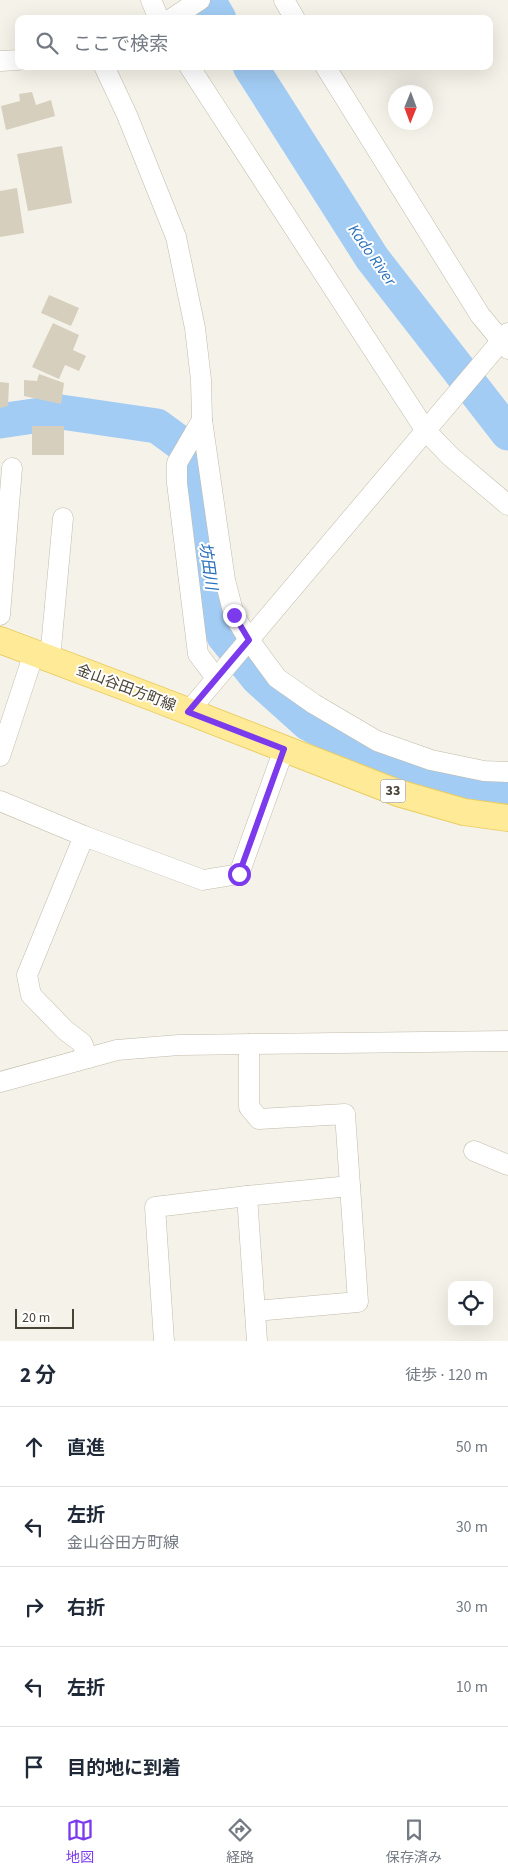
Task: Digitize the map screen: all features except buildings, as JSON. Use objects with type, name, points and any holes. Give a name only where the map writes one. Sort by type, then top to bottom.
[{"type":"main road","name":"金山谷田方町線","points":[[0,640],[398,793],[464,812],[508,818]]},
{"type":"street","points":[[151,0],[157,15]]},
{"type":"street","points":[[177,15],[200,0]]},
{"type":"street","points":[[284,0],[293,15]]},
{"type":"street","points":[[0,61],[15,60]]},
{"type":"street","points":[[106,70],[127,115],[176,237],[194,328],[201,380],[202,420],[225,580],[234,615],[246,643],[277,678],[314,704],[377,741],[432,760],[484,771],[508,772]]},
{"type":"street","points":[[192,70],[428,429],[450,456],[508,505]]},
{"type":"street","points":[[188,712],[503,342],[480,315],[327,70]]},
{"type":"street","points":[[202,420],[176,464],[177,483],[198,654],[220,673]]},
{"type":"street","points":[[0,615],[12,468]]},
{"type":"street","points":[[0,756],[42,656],[63,518]]},
{"type":"street","points":[[0,802],[84,836],[203,880],[239,874],[284,749]]},
{"type":"street","points":[[84,836],[27,975],[31,995],[65,1030],[82,1043],[88,1058]]},
{"type":"street","points":[[0,1082],[117,1050],[179,1045],[508,1041]]},
{"type":"street","points":[[249,1044],[249,1107],[259,1119],[345,1114],[358,1302],[255,1311]]},
{"type":"street","points":[[474,1151],[508,1165]]},
{"type":"street","points":[[164,1341],[155,1207],[350,1186]]},
{"type":"street","points":[[247,1196],[257,1341]]},
{"type":"waterway","name":"Kado River","points":[[208,0],[217,15]]},
{"type":"waterway","name":"Kado River","points":[[253,70],[372,258],[508,433]]},
{"type":"waterway","name":"坊田川","points":[[0,421],[61,412],[157,426],[187,448],[195,473],[214,607],[224,636],[258,678],[308,723],[366,754],[468,788],[508,788]]},
{"type":"route","points":[[234,615],[249,640],[188,712],[284,749],[239,874]]}]
